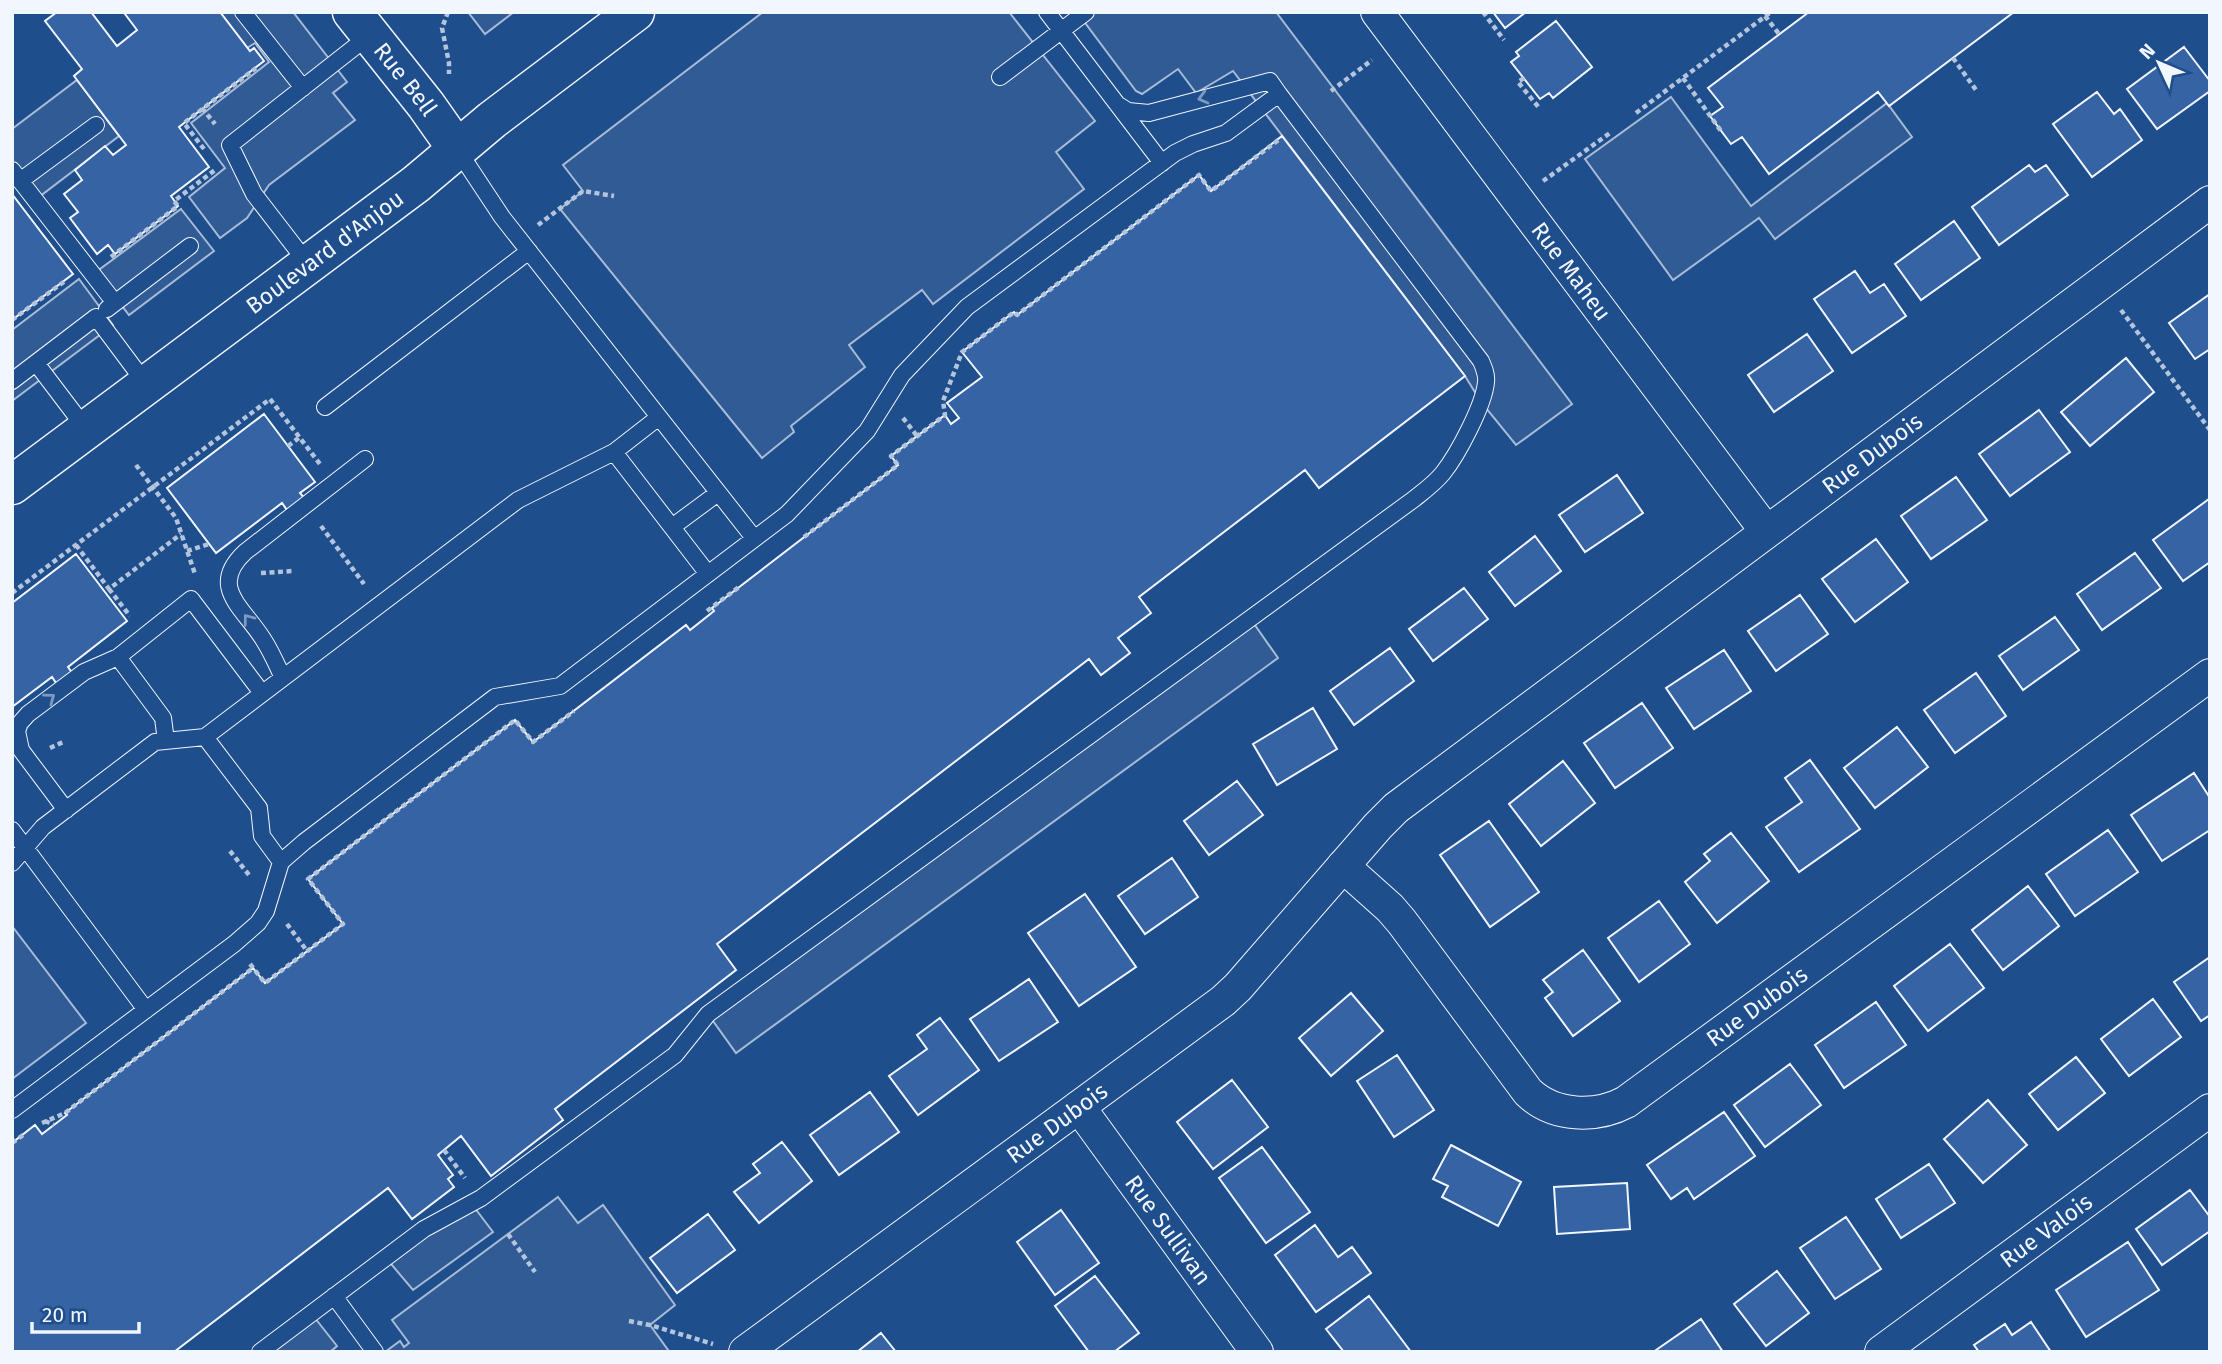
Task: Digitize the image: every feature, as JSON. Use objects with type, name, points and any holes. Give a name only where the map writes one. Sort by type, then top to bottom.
[{"type":"street","name":"Boulevard d'Anjou","points":[[13,482],[416,184],[492,120],[635,12]]},
{"type":"street","name":"Rue Maheu","points":[[1377,12],[1766,531]]},
{"type":"street","name":"Rue Bell","points":[[361,24],[426,105],[457,149]]},
{"type":"street","name":"Rue Dubois","points":[[748,1351],[1223,1001],[1396,808],[2210,202]]},
{"type":"street","name":"Rue Dubois","points":[[1343,866],[1396,915],[1528,1092],[1551,1108],[1597,1112],[1613,1109],[2210,674]]},
{"type":"street","name":"Rue Sullivan","points":[[1080,1107],[1256,1352]]},
{"type":"street","name":"Rue Valois","points":[[1881,1352],[2210,1110]]},
{"type":"lane","points":[[243,12],[303,88]]},
{"type":"lane","points":[[1047,12],[1162,163]]},
{"type":"lane","points":[[1000,77],[1086,12]]},
{"type":"lane","points":[[308,264],[254,194],[230,145],[303,88],[361,24]]},
{"type":"lane","points":[[1117,104],[1128,111],[1149,113],[1274,88]]},
{"type":"lane","points":[[12,1110],[234,944],[258,923],[266,911],[281,862],[304,842],[495,697],[560,686],[787,514],[867,431],[902,375],[967,307],[1162,163],[1193,144],[1226,133],[1274,88]]},
{"type":"lane","points":[[260,1352],[425,1229],[481,1198],[675,1055],[708,1014],[1414,499],[1443,474],[1463,440],[1480,401],[1486,382],[1485,370],[1481,361],[1274,88]]},
{"type":"lane","points":[[96,125],[16,176],[115,303]]},
{"type":"lane","points":[[457,149],[524,245],[754,538]]},
{"type":"lane","points":[[325,407],[524,245]]},
{"type":"lane","points":[[12,381],[190,246]]},
{"type":"lane","points":[[96,317],[146,384]]},
{"type":"lane","points":[[36,363],[86,429]]},
{"type":"lane","points":[[12,863],[43,827],[155,742],[205,737],[518,500],[614,452],[659,417]]},
{"type":"lane","points":[[614,452],[708,574]]},
{"type":"lane","points":[[283,678],[264,639],[234,601],[228,583],[229,575],[234,562],[245,552],[365,459]]},
{"type":"lane","points":[[672,527],[718,493]]},
{"type":"lane","points":[[66,810],[21,750],[17,731],[20,723],[84,672],[118,657],[191,600],[262,693]]},
{"type":"lane","points":[[118,657],[163,718],[166,741]]},
{"type":"lane","points":[[205,737],[259,808],[262,836],[281,862]]},
{"type":"lane","points":[[12,830],[146,1010]]},
{"type":"lane","points":[[334,1296],[375,1352]]},
{"type":"path","points":[[447,81],[449,63],[442,28],[449,12]]},
{"type":"path","points":[[1636,113],[1771,12]]},
{"type":"path","points":[[1484,13],[1504,40]]},
{"type":"path","points":[[1765,16],[1779,34]]},
{"type":"path","points":[[1331,92],[1376,57]]},
{"type":"path","points":[[1953,58],[1976,90]]},
{"type":"path","points":[[1524,78],[1518,82],[1540,109]]},
{"type":"path","points":[[1683,78],[1721,131]]},
{"type":"path","points":[[1540,184],[1610,133]]},
{"type":"path","points":[[196,149],[201,145]]},
{"type":"path","points":[[524,245],[583,191],[614,196]]},
{"type":"path","points":[[115,254],[178,206],[174,201]]},
{"type":"path","points":[[12,320],[67,279]]},
{"type":"path","points":[[2115,302],[2210,430]]},
{"type":"path","points":[[12,593],[270,399],[327,474]]},
{"type":"path","points":[[288,446],[300,437]]},
{"type":"path","points":[[136,465],[176,518],[195,575]]},
{"type":"path","points":[[320,524],[355,572]]},
{"type":"path","points":[[109,589],[181,534]]},
{"type":"path","points":[[187,551],[209,544]]},
{"type":"path","points":[[76,545],[131,619]]},
{"type":"path","points":[[268,572],[293,571]]},
{"type":"path","points":[[35,1125],[65,1113],[253,968],[265,983],[342,924]]},
{"type":"path","points":[[292,931],[307,951]]},
{"type":"path","points":[[46,1121],[54,1125]]},
{"type":"path","points":[[12,1143],[28,1131]]},
{"type":"path","points":[[444,1150],[481,1198]]},
{"type":"path","points":[[509,1234],[536,1272]]},
{"type":"path","points":[[629,1321],[713,1344]]},
{"type":"shaded area","points":[[220,12],[293,12],[347,82],[333,93],[355,120],[269,185],[247,218],[220,238],[189,197],[225,168],[191,123],[269,62],[255,43],[247,48]]},
{"type":"shaded area","points":[[468,12],[514,12],[485,34]]},
{"type":"shaded area","points":[[763,12],[1009,12],[1095,121],[1056,152],[1084,189],[933,304],[922,290],[849,345],[865,367],[791,426],[794,432],[762,458],[560,209],[583,191],[563,165]]},
{"type":"shaded area","points":[[1077,12],[1276,12],[1572,404],[1516,445],[1233,71],[1196,93],[1178,69],[1142,94],[1136,91]]},
{"type":"shaded area","points":[[77,80],[119,136],[35,200],[12,170],[12,129]]},
{"type":"shaded area","points":[[1671,97],[1751,206],[1887,103],[1912,137],[1775,239],[1759,218],[1673,280],[1585,159]]},
{"type":"shaded area","points":[[181,209],[214,251],[129,315],[96,272]]},
{"type":"shaded area","points":[[79,279],[113,325],[12,401],[12,330]]},
{"type":"shaded area","points":[[1250,618],[1278,658],[736,1053],[708,1014]]},
{"type":"shaded area","points":[[12,926],[86,1023],[12,1079]]},
{"type":"shaded area","points":[[558,1197],[578,1223],[603,1205],[675,1305],[650,1325],[668,1350],[666,1352],[385,1352],[400,1341],[404,1347],[409,1343],[392,1320]]},
{"type":"shaded area","points":[[471,1203],[493,1232],[413,1290],[386,1258]]},
{"type":"shaded area","points":[[311,1313],[337,1346],[330,1352],[260,1352]]},
{"type":"building","points":[[57,12],[91,12],[117,46],[137,30],[125,14],[128,12],[220,12],[250,51],[254,48],[264,61],[179,127],[209,167],[171,196],[178,206],[115,254],[108,245],[97,254],[70,218],[78,212],[64,194],[82,180],[75,170],[105,146],[113,155],[126,145],[74,76],[82,69],[45,21]]},
{"type":"building","points":[[1493,12],[1526,12],[1505,28]]},
{"type":"building","points":[[1809,12],[2014,12],[1889,106],[1878,92],[1769,174],[1742,137],[1731,144],[1710,116],[1723,107],[1708,88]]},
{"type":"building","points":[[1556,21],[1592,67],[1553,98],[1549,93],[1540,99],[1511,62],[1519,56],[1516,52]]},
{"type":"building","points":[[2184,47],[2210,81],[2210,91],[2157,129],[2127,89]]},
{"type":"building","points":[[2097,92],[2114,114],[2120,109],[2142,140],[2092,177],[2053,124]]},
{"type":"building","points":[[1282,136],[1465,376],[1319,488],[1305,470],[1139,597],[1151,613],[1118,638],[1130,653],[1101,675],[1089,659],[717,944],[736,970],[555,1109],[563,1120],[491,1176],[461,1136],[438,1155],[453,1175],[448,1179],[454,1187],[412,1219],[388,1188],[174,1352],[12,1352],[12,1143],[35,1125],[42,1134],[67,1115],[65,1113],[253,968],[265,983],[343,924],[308,879],[515,720],[533,742],[686,625],[690,630],[714,611],[712,608],[898,465],[891,456],[945,415],[951,424],[959,418],[947,403],[982,377],[962,352],[1014,312],[1017,315],[1199,175],[1211,191]]},
{"type":"building","points":[[2029,165],[2035,172],[2046,165],[2068,195],[1999,245],[1972,207]]},
{"type":"building","points":[[12,194],[73,274],[12,320]]},
{"type":"building","points":[[1954,221],[1980,258],[1921,300],[1895,264]]},
{"type":"building","points":[[1855,271],[1870,293],[1884,284],[1906,316],[1852,353],[1814,299]]},
{"type":"building","points":[[2210,294],[2210,349],[2195,359],[2169,323]]},
{"type":"building","points":[[1807,334],[1833,371],[1774,412],[1748,375]]},
{"type":"building","points":[[2126,358],[2154,392],[2090,446],[2061,412]]},
{"type":"building","points":[[2039,410],[2070,452],[2010,496],[1979,454]]},
{"type":"building","points":[[264,414],[315,482],[300,493],[306,500],[289,513],[282,503],[216,553],[167,488]]},
{"type":"building","points":[[1617,475],[1643,513],[1585,552],[1559,515]]},
{"type":"building","points":[[1956,477],[1987,520],[1931,559],[1901,516]]},
{"type":"building","points":[[2209,499],[2210,562],[2183,581],[2153,540]]},
{"type":"building","points":[[1535,536],[1561,571],[1515,606],[1489,572]]},
{"type":"building","points":[[1876,539],[1908,582],[1855,622],[1822,579]]},
{"type":"building","points":[[2135,553],[2161,588],[2102,630],[2077,594]]},
{"type":"building","points":[[76,554],[127,621],[68,667],[73,674],[58,686],[52,677],[12,707],[12,603]]},
{"type":"building","points":[[1464,588],[1488,619],[1433,661],[1409,629]]},
{"type":"building","points":[[1800,595],[1828,634],[1776,671],[1748,631]]},
{"type":"building","points":[[2055,617],[2079,650],[2023,690],[1999,656]]},
{"type":"building","points":[[1390,648],[1414,681],[1354,725],[1330,691]]},
{"type":"building","points":[[1724,650],[1751,691],[1694,729],[1666,688]]},
{"type":"building","points":[[1976,673],[2006,716],[1955,753],[1924,710]]},
{"type":"building","points":[[1642,703],[1673,748],[1615,788],[1584,743]]},
{"type":"building","points":[[1313,708],[1337,749],[1277,785],[1253,744]]},
{"type":"building","points":[[1897,727],[1928,767],[1875,808],[1844,768]]},
{"type":"building","points":[[1810,760],[1860,829],[1799,872],[1766,827],[1802,802],[1785,778]]},
{"type":"building","points":[[1563,761],[1595,803],[1541,846],[1509,804]]},
{"type":"building","points":[[2194,773],[2210,798],[2210,830],[2162,861],[2131,815]]},
{"type":"building","points":[[1237,781],[1263,815],[1209,855],[1184,821]]},
{"type":"building","points":[[1489,821],[1539,892],[1490,927],[1440,855]]},
{"type":"building","points":[[2108,830],[2138,872],[2075,916],[2046,874]]},
{"type":"building","points":[[1731,833],[1769,881],[1717,923],[1685,882],[1710,861],[1704,854]]},
{"type":"building","points":[[1172,858],[1198,897],[1145,934],[1118,896]]},
{"type":"building","points":[[2028,886],[2059,926],[2003,970],[1972,930]]},
{"type":"building","points":[[1085,894],[1136,967],[1079,1006],[1028,933]]},
{"type":"building","points":[[1659,901],[1690,944],[1639,982],[1608,938]]},
{"type":"building","points":[[1950,944],[1984,988],[1928,1031],[1894,986]]},
{"type":"building","points":[[1583,950],[1620,1001],[1573,1036],[1545,998],[1553,992],[1543,980]]},
{"type":"building","points":[[2210,957],[2210,1015],[2201,1021],[2174,982]]},
{"type":"building","points":[[1029,979],[1058,1022],[999,1061],[970,1019]]},
{"type":"building","points":[[1351,993],[1383,1031],[1331,1076],[1299,1038]]},
{"type":"building","points":[[2153,999],[2181,1037],[2129,1076],[2101,1039]]},
{"type":"building","points":[[1876,1002],[1906,1045],[1844,1088],[1815,1045]]},
{"type":"building","points":[[940,1018],[979,1070],[918,1115],[889,1076],[927,1049],[917,1035]]},
{"type":"building","points":[[1397,1055],[1434,1110],[1394,1137],[1357,1081]]},
{"type":"building","points":[[2076,1057],[2105,1093],[2058,1130],[2029,1094]]},
{"type":"building","points":[[1790,1064],[1821,1105],[1765,1147],[1734,1105]]},
{"type":"building","points":[[1232,1080],[1268,1127],[1213,1169],[1177,1122]]},
{"type":"building","points":[[870,1092],[899,1132],[839,1175],[810,1135]]},
{"type":"building","points":[[1988,1100],[2027,1145],[1983,1183],[1944,1139]]},
{"type":"building","points":[[1724,1112],[1755,1156],[1694,1199],[1687,1188],[1671,1199],[1647,1165]]},
{"type":"building","points":[[782,1142],[812,1181],[759,1223],[734,1192],[760,1173],[753,1164]]},
{"type":"building","points":[[1451,1145],[1521,1182],[1498,1226],[1442,1197],[1448,1186],[1433,1179]]},
{"type":"building","points":[[1262,1147],[1310,1212],[1266,1243],[1219,1178]]},
{"type":"building","points":[[1929,1164],[1955,1203],[1901,1238],[1876,1199]]},
{"type":"building","points":[[1627,1183],[1630,1229],[1557,1234],[1554,1187]]},
{"type":"building","points":[[2190,1190],[2210,1217],[2210,1231],[2162,1265],[2136,1229]]},
{"type":"building","points":[[1061,1210],[1099,1263],[1055,1295],[1017,1242]]},
{"type":"building","points":[[708,1214],[735,1250],[677,1293],[650,1258]]},
{"type":"building","points":[[1846,1217],[1881,1269],[1835,1299],[1800,1248]]},
{"type":"building","points":[[1315,1225],[1338,1257],[1352,1247],[1371,1273],[1316,1312],[1275,1255]]},
{"type":"building","points":[[2128,1242],[2159,1290],[2086,1337],[2056,1290]]},
{"type":"building","points":[[1777,1271],[1809,1313],[1766,1346],[1734,1304]]},
{"type":"building","points":[[1095,1276],[1139,1333],[1114,1352],[1089,1352],[1055,1306]]},
{"type":"building","points":[[1369,1296],[1411,1352],[1344,1352],[1326,1329]]},
{"type":"building","points":[[1701,1319],[1723,1352],[1657,1352],[1656,1350]]},
{"type":"building","points":[[2031,1322],[2051,1352],[1979,1352],[1974,1345],[2005,1324],[2012,1335]]},
{"type":"building","points":[[881,1333],[896,1352],[857,1352]]}]
